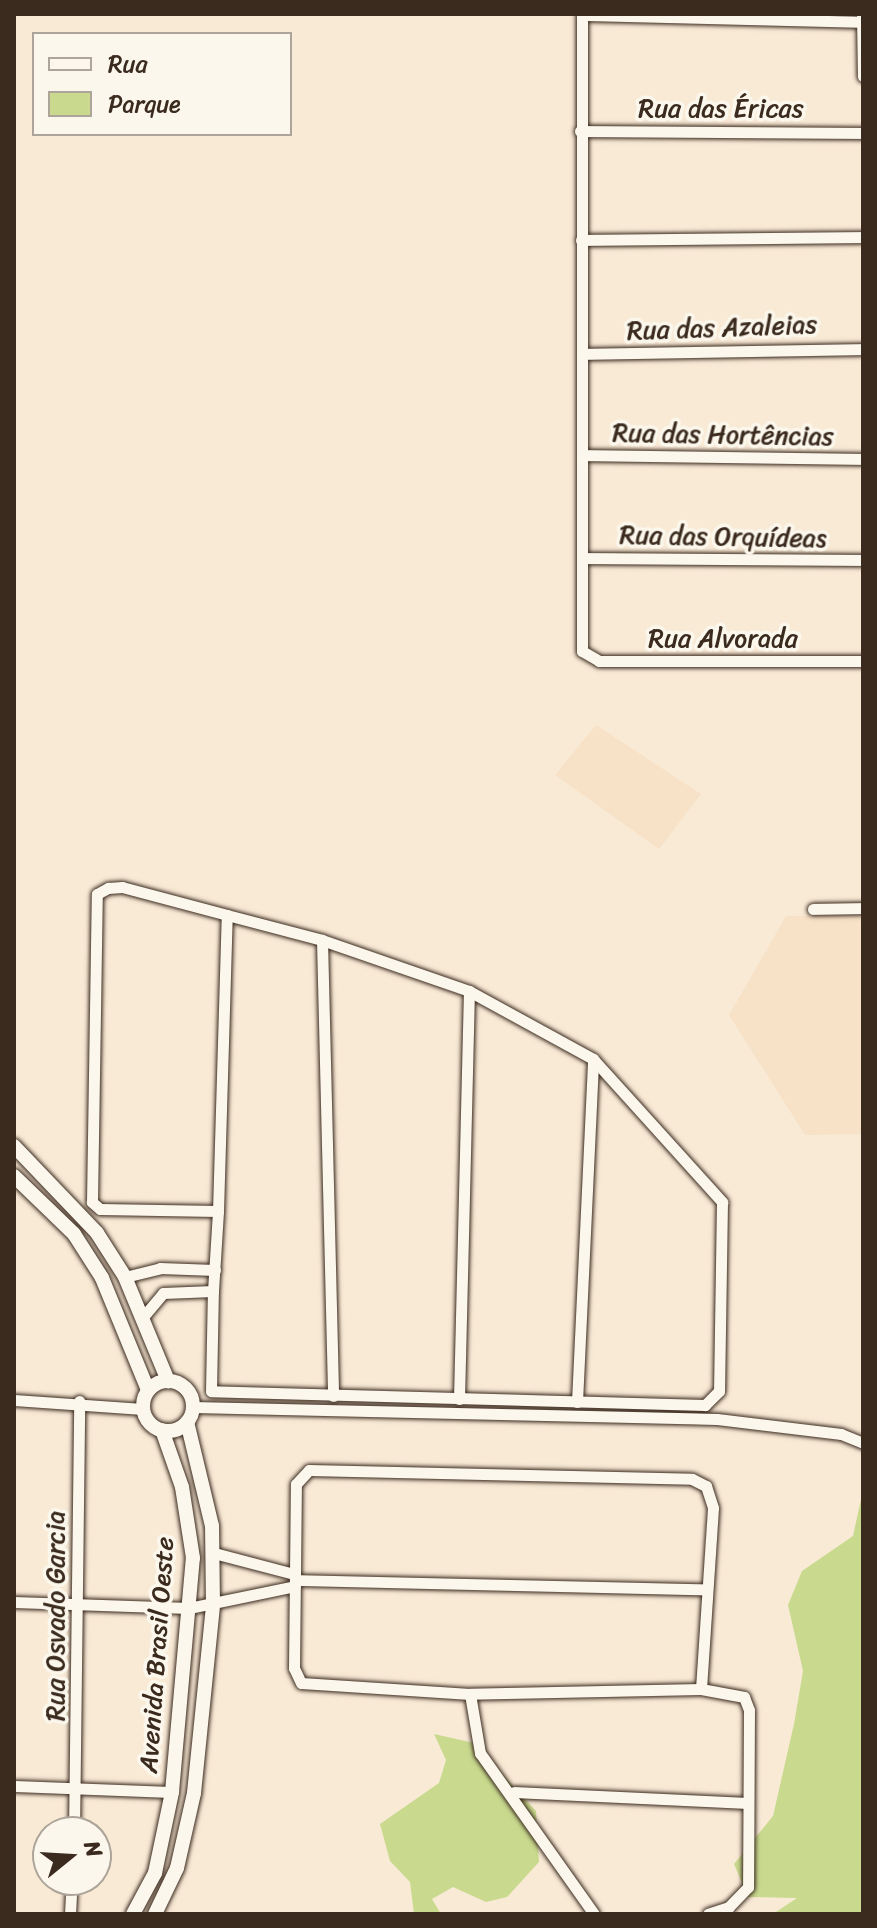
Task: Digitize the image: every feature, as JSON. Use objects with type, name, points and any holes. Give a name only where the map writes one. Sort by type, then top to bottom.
[{"type":"street","points":[[862,14],[863,76]]},
{"type":"street","points":[[582,558],[582,15],[862,22]]},
{"type":"street","name":"Rua das Éricas","points":[[580,131],[863,133]]},
{"type":"street","points":[[581,240],[863,237]]},
{"type":"street","name":"Rua das Azaleias","points":[[582,354],[863,349]]},
{"type":"street","name":"Rua das Hortências","points":[[582,455],[863,459]]},
{"type":"street","name":"Rua das Orquídeas","points":[[582,558],[863,560]]},
{"type":"street","name":"Rua Alvorada","points":[[582,558],[584,654],[599,661],[863,661]]},
{"type":"street","points":[[218,1211],[100,1209],[92,1202],[97,894],[122,887],[322,940],[469,991],[593,1059],[722,1202],[719,1391],[705,1405],[211,1391],[213,1291],[218,1211],[227,915]]},
{"type":"street","points":[[813,909],[863,908]]},
{"type":"street","points":[[322,940],[333,1396]]},
{"type":"street","points":[[459,1399],[469,991]]},
{"type":"street","points":[[577,1402],[593,1059]]},
{"type":"street","points":[[14,1146],[83,1214],[122,1274],[168,1381],[188,1392],[193,1407],[187,1422],[162,1430],[143,1409],[79,1401],[14,1400]]},
{"type":"street","points":[[14,1176],[74,1234],[102,1278],[148,1390],[143,1409]]},
{"type":"street","points":[[102,1278],[160,1268],[215,1270]]},
{"type":"street","points":[[143,1317],[163,1293],[213,1291]]},
{"type":"street","points":[[148,1390],[168,1381]]},
{"type":"street","name":"Rua Osvado Garcia","points":[[75,1816],[79,1401]]},
{"type":"street","points":[[193,1407],[717,1419],[841,1434],[863,1443]]},
{"type":"street","name":"Avenida Brasil Oeste","points":[[155,1914],[180,1858],[194,1793],[213,1605],[214,1553],[187,1422]]},
{"type":"street","name":"Avenida Brasil Oeste","points":[[133,1914],[155,1873],[172,1792],[189,1608],[188,1514],[162,1430]]},
{"type":"street","points":[[701,1689],[704,1589],[713,1508],[706,1486],[692,1479],[309,1470],[296,1484],[294,1668],[301,1683],[470,1694],[701,1689],[744,1697],[748,1887],[729,1907],[708,1914]]},
{"type":"street","points":[[214,1553],[295,1580],[704,1589]]},
{"type":"street","points":[[14,1602],[189,1608],[213,1605],[295,1580]]},
{"type":"street","points":[[470,1694],[480,1753],[514,1792],[594,1914]]},
{"type":"street","points":[[14,1786],[172,1792]]},
{"type":"street","points":[[514,1792],[748,1803]]},
{"type":"shaded area","points":[[596,725],[701,794],[659,849],[555,775]]},
{"type":"shaded area","points":[[786,916],[863,916],[863,1134],[805,1135],[729,1015]]},
{"type":"green space","points":[[863,1490],[863,1914],[773,1914],[797,1898],[748,1897],[734,1864],[773,1816],[794,1724],[803,1671],[788,1605],[802,1571],[853,1536]]},
{"type":"green space","points":[[434,1734],[474,1743],[536,1811],[539,1862],[507,1897],[486,1902],[453,1887],[432,1899],[441,1914],[414,1914],[410,1882],[390,1861],[380,1824],[439,1783],[446,1760]]}]
